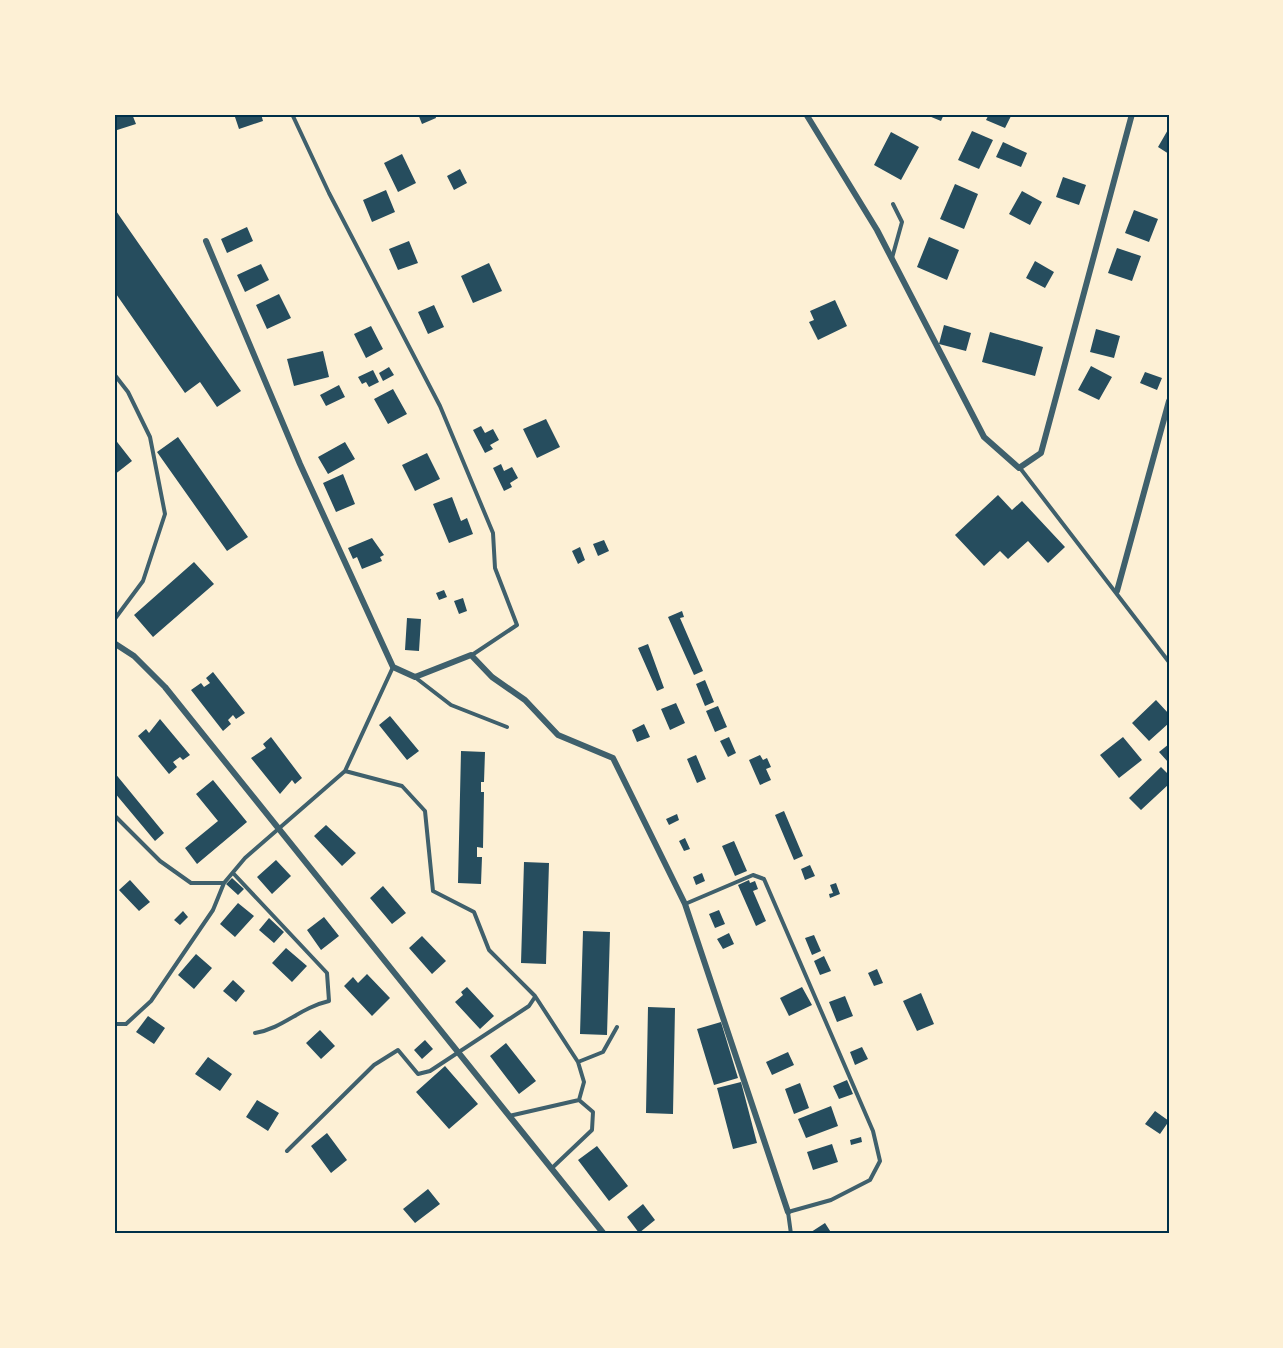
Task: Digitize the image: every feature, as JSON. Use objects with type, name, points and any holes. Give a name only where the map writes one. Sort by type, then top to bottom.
[{"type":"street","points":[[806,114],[892,258],[984,437],[1019,468],[1041,453],[1132,114]]},
{"type":"street","points":[[206,241],[300,464],[393,667],[415,677],[471,655],[492,677],[525,700],[558,735],[613,758],[685,904],[788,1212]]},
{"type":"street","points":[[1117,591],[1169,401]]},
{"type":"street","points":[[114,644],[134,656],[165,687],[604,1234]]},
{"type":"lane","points":[[292,114],[329,193],[440,406],[494,533],[495,568],[518,625],[471,655]]},
{"type":"lane","points":[[892,258],[902,222],[893,204]]},
{"type":"lane","points":[[114,374],[128,392],[150,437],[165,514],[143,581],[114,620]]},
{"type":"lane","points":[[1019,468],[1117,591],[1169,662]]},
{"type":"lane","points":[[114,1024],[126,1024],[151,1001],[213,910],[224,884],[245,858],[345,771],[393,667]]},
{"type":"lane","points":[[415,677],[451,705],[507,727]]},
{"type":"lane","points":[[345,771],[402,786],[425,811],[433,891],[474,912],[489,950],[535,996],[578,1062],[584,1082],[579,1100]]},
{"type":"lane","points":[[114,815],[159,861],[191,884],[224,884]]},
{"type":"lane","points":[[233,873],[327,973],[329,1001],[308,1006],[272,1030],[255,1033]]},
{"type":"lane","points":[[685,904],[753,875],[764,879],[873,1131],[880,1161],[870,1180],[831,1200],[788,1212],[791,1234]]},
{"type":"lane","points":[[288,1151],[374,1065],[398,1050],[418,1074],[430,1071],[529,1006],[535,996]]},
{"type":"lane","points":[[578,1062],[603,1052],[617,1027]]},
{"type":"lane","points":[[509,1116],[579,1100]]},
{"type":"lane","points":[[552,1169],[592,1130],[593,1112],[579,1100]]},
{"type":"building","points":[[114,114],[132,114],[136,124],[114,131]]},
{"type":"building","points":[[234,114],[261,114],[263,121],[239,129]]},
{"type":"building","points":[[418,114],[435,114],[436,118],[422,124]]},
{"type":"building","points":[[924,114],[944,114],[941,121]]},
{"type":"building","points":[[989,114],[1012,114],[1005,128],[986,120]]},
{"type":"building","points":[[1169,128],[1169,154],[1158,147]]},
{"type":"building","points":[[972,131],[993,140],[979,169],[958,160]]},
{"type":"building","points":[[891,132],[919,147],[901,180],[874,165]]},
{"type":"building","points":[[1003,142],[1027,153],[1021,167],[996,157]]},
{"type":"building","points":[[402,154],[416,183],[398,192],[384,163]]},
{"type":"building","points":[[460,169],[467,183],[454,190],[447,176]]},
{"type":"building","points":[[1063,177],[1086,185],[1079,205],[1056,197]]},
{"type":"building","points":[[955,184],[978,194],[964,229],[940,219]]},
{"type":"building","points":[[386,190],[395,212],[372,222],[363,200]]},
{"type":"building","points":[[1022,191],[1042,202],[1030,225],[1009,214]]},
{"type":"building","points":[[114,208],[241,391],[217,407],[200,382],[185,393],[114,291]]},
{"type":"building","points":[[1134,210],[1158,219],[1149,242],[1125,233]]},
{"type":"building","points":[[247,227],[253,241],[227,253],[221,239]]},
{"type":"building","points":[[929,237],[959,250],[947,280],[917,267]]},
{"type":"building","points":[[409,241],[418,263],[398,270],[389,249]]},
{"type":"building","points":[[1117,248],[1141,256],[1132,281],[1108,273]]},
{"type":"building","points":[[1035,261],[1054,272],[1045,288],[1026,278]]},
{"type":"building","points":[[489,263],[502,291],[473,303],[461,276]]},
{"type":"building","points":[[261,264],[269,280],[245,292],[237,275]]},
{"type":"building","points":[[279,294],[291,318],[267,329],[256,305]]},
{"type":"building","points":[[835,300],[847,326],[818,340],[809,322],[814,320],[810,311]]},
{"type":"building","points":[[434,305],[444,327],[428,334],[418,312]]},
{"type":"building","points":[[944,325],[971,333],[966,351],[939,344]]},
{"type":"building","points":[[371,326],[383,349],[366,358],[354,334]]},
{"type":"building","points":[[1096,329],[1120,336],[1114,358],[1090,352]]},
{"type":"building","points":[[990,332],[1043,347],[1035,376],[982,362]]},
{"type":"building","points":[[323,351],[329,377],[294,386],[287,359]]},
{"type":"building","points":[[1091,366],[1112,377],[1099,400],[1078,390]]},
{"type":"building","points":[[389,367],[394,375],[383,381],[379,373]]},
{"type":"building","points":[[373,370],[379,382],[369,387],[366,382],[362,384],[358,377]]},
{"type":"building","points":[[1145,372],[1162,378],[1157,390],[1140,383]]},
{"type":"building","points":[[339,385],[345,397],[326,406],[320,395]]},
{"type":"building","points":[[393,389],[407,414],[388,424],[374,399]]},
{"type":"building","points":[[546,419],[560,447],[537,458],[523,429]]},
{"type":"building","points":[[481,426],[485,433],[493,429],[499,440],[490,445],[493,449],[485,453],[473,430]]},
{"type":"building","points":[[178,437],[248,537],[227,551],[157,452]]},
{"type":"building","points":[[114,438],[132,461],[114,475]]},
{"type":"building","points":[[345,442],[355,459],[328,474],[318,457]]},
{"type":"building","points":[[427,453],[440,479],[415,491],[402,465]]},
{"type":"building","points":[[501,464],[504,471],[512,467],[518,478],[510,483],[512,487],[504,491],[493,468]]},
{"type":"building","points":[[343,474],[355,504],[336,512],[323,483]]},
{"type":"building","points":[[998,495],[1012,510],[1022,501],[1065,547],[1048,563],[1028,541],[1008,559],[1000,551],[984,566],[955,535]]},
{"type":"building","points":[[452,497],[461,521],[467,518],[473,534],[449,543],[433,504]]},
{"type":"building","points":[[372,538],[384,555],[380,557],[382,561],[362,569],[357,557],[353,559],[348,548]]},
{"type":"building","points":[[604,540],[609,551],[598,556],[593,544]]},
{"type":"building","points":[[580,547],[585,560],[578,564],[572,551]]},
{"type":"building","points":[[194,562],[214,584],[153,637],[134,615]]},
{"type":"building","points":[[444,590],[447,597],[439,600],[436,593]]},
{"type":"building","points":[[463,598],[467,611],[459,614],[454,601]]},
{"type":"building","points":[[682,611],[684,617],[680,618],[703,671],[694,675],[668,617]]},
{"type":"building","points":[[407,618],[421,619],[419,651],[405,650]]},
{"type":"building","points":[[648,644],[664,688],[657,691],[638,648]]},
{"type":"building","points":[[213,672],[245,713],[236,719],[233,715],[228,720],[231,724],[223,731],[191,690],[201,683],[204,687],[210,683],[206,678]]},
{"type":"building","points":[[705,680],[714,702],[705,706],[696,684]]},
{"type":"building","points":[[1156,700],[1169,714],[1169,723],[1149,741],[1132,723]]},
{"type":"building","points":[[676,703],[685,723],[670,730],[661,709]]},
{"type":"building","points":[[718,706],[727,727],[715,732],[706,711]]},
{"type":"building","points":[[390,716],[419,751],[407,760],[379,725]]},
{"type":"building","points":[[160,719],[190,755],[183,760],[180,757],[173,762],[177,767],[169,774],[138,736],[146,729],[149,733]]},
{"type":"building","points":[[644,724],[650,737],[637,742],[632,730]]},
{"type":"building","points":[[271,737],[302,778],[295,784],[292,780],[280,794],[251,758],[266,748],[263,744]]},
{"type":"building","points":[[729,737],[736,753],[728,757],[720,741]]},
{"type":"building","points":[[1123,737],[1142,760],[1119,778],[1100,755]]},
{"type":"building","points":[[1169,744],[1169,761],[1168,762],[1159,752]]},
{"type":"building","points":[[461,751],[485,752],[484,782],[481,782],[481,792],[484,792],[483,848],[477,847],[477,857],[482,857],[481,884],[458,883]]},
{"type":"building","points":[[696,755],[706,779],[697,783],[687,759]]},
{"type":"building","points":[[760,755],[763,760],[767,758],[771,767],[766,769],[771,780],[760,785],[749,760]]},
{"type":"building","points":[[1161,767],[1169,775],[1169,784],[1141,810],[1129,798]]},
{"type":"building","points":[[114,772],[164,833],[155,841],[114,792]]},
{"type":"building","points":[[213,780],[247,822],[197,864],[185,848],[218,821],[196,794]]},
{"type":"building","points":[[784,811],[803,856],[794,860],[775,815]]},
{"type":"building","points":[[677,814],[679,820],[669,825],[666,819]]},
{"type":"building","points":[[326,825],[356,853],[342,866],[314,836]]},
{"type":"building","points":[[685,838],[690,849],[684,851],[679,841]]},
{"type":"building","points":[[734,841],[747,871],[735,876],[722,846]]},
{"type":"building","points":[[276,860],[291,876],[272,894],[257,877]]},
{"type":"building","points":[[524,862],[549,863],[546,964],[521,963]]},
{"type":"building","points":[[810,865],[815,876],[805,880],[801,869]]},
{"type":"building","points":[[702,873],[705,881],[696,885],[693,877]]},
{"type":"building","points":[[232,878],[244,889],[238,895],[226,884]]},
{"type":"building","points":[[130,880],[150,902],[139,911],[119,890]]},
{"type":"building","points":[[749,880],[750,883],[755,881],[758,889],[753,891],[766,921],[756,926],[738,885]]},
{"type":"building","points":[[836,883],[840,894],[830,898],[829,894],[833,893],[830,885]]},
{"type":"building","points":[[383,886],[406,913],[392,924],[370,898]]},
{"type":"building","points":[[238,903],[254,916],[235,937],[220,924]]},
{"type":"building","points":[[719,910],[725,924],[715,928],[709,914]]},
{"type":"building","points":[[183,911],[188,917],[180,925],[174,920]]},
{"type":"building","points":[[324,917],[339,936],[321,950],[307,930]]},
{"type":"building","points":[[269,918],[284,932],[274,943],[259,930]]},
{"type":"building","points":[[583,931],[610,932],[607,1035],[580,1034]]},
{"type":"building","points":[[729,933],[734,944],[723,949],[717,939]]},
{"type":"building","points":[[814,935],[821,951],[812,955],[805,938]]},
{"type":"building","points":[[422,936],[446,961],[432,974],[409,948]]},
{"type":"building","points":[[286,948],[307,966],[292,982],[272,963]]},
{"type":"building","points":[[196,954],[212,968],[194,989],[178,975]]},
{"type":"building","points":[[824,956],[831,971],[820,975],[814,961]]},
{"type":"building","points":[[877,969],[883,983],[874,986],[868,973]]},
{"type":"building","points":[[367,974],[390,998],[372,1016],[344,986],[353,977],[358,983]]},
{"type":"building","points":[[233,980],[245,991],[236,1002],[223,991]]},
{"type":"building","points":[[467,987],[494,1016],[480,1029],[455,1002],[463,995],[461,992]]},
{"type":"building","points":[[802,987],[812,1005],[789,1016],[780,998]]},
{"type":"building","points":[[921,993],[934,1024],[917,1031],[903,1001]]},
{"type":"building","points":[[845,996],[853,1016],[837,1022],[829,1002]]},
{"type":"building","points":[[648,1007],[675,1008],[673,1114],[646,1113]]},
{"type":"building","points":[[148,1016],[165,1028],[154,1044],[136,1032]]},
{"type":"building","points":[[721,1022],[738,1078],[714,1085],[697,1029]]},
{"type":"building","points":[[320,1030],[335,1046],[321,1059],[306,1043]]},
{"type":"building","points":[[425,1040],[433,1049],[422,1059],[414,1050]]},
{"type":"building","points":[[506,1043],[536,1081],[519,1094],[490,1056]]},
{"type":"building","points":[[862,1047],[868,1059],[855,1065],[850,1052]]},
{"type":"building","points":[[788,1052],[794,1065],[772,1075],[766,1062]]},
{"type":"building","points":[[208,1057],[232,1074],[220,1091],[195,1074]]},
{"type":"building","points":[[445,1066],[478,1104],[449,1129],[416,1092]]},
{"type":"building","points":[[847,1080],[853,1094],[839,1099],[833,1086]]},
{"type":"building","points":[[741,1082],[757,1143],[733,1149],[717,1088]]},
{"type":"building","points":[[800,1083],[809,1108],[794,1114],[785,1089]]},
{"type":"building","points":[[257,1100],[279,1113],[268,1131],[246,1117]]},
{"type":"building","points":[[831,1106],[838,1126],[806,1138],[798,1119]]},
{"type":"building","points":[[1155,1111],[1169,1121],[1160,1134],[1145,1124]]},
{"type":"building","points":[[327,1133],[347,1160],[331,1173],[311,1146]]},
{"type":"building","points":[[861,1137],[862,1142],[851,1145],[850,1140]]},
{"type":"building","points":[[832,1144],[838,1162],[813,1170],[807,1152]]},
{"type":"building","points":[[597,1146],[628,1186],[609,1201],[578,1160]]},
{"type":"building","points":[[428,1189],[440,1204],[415,1223],[403,1209]]},
{"type":"building","points":[[643,1204],[655,1220],[639,1233],[627,1217]]},
{"type":"building","points":[[825,1223],[832,1234],[808,1234]]}]
